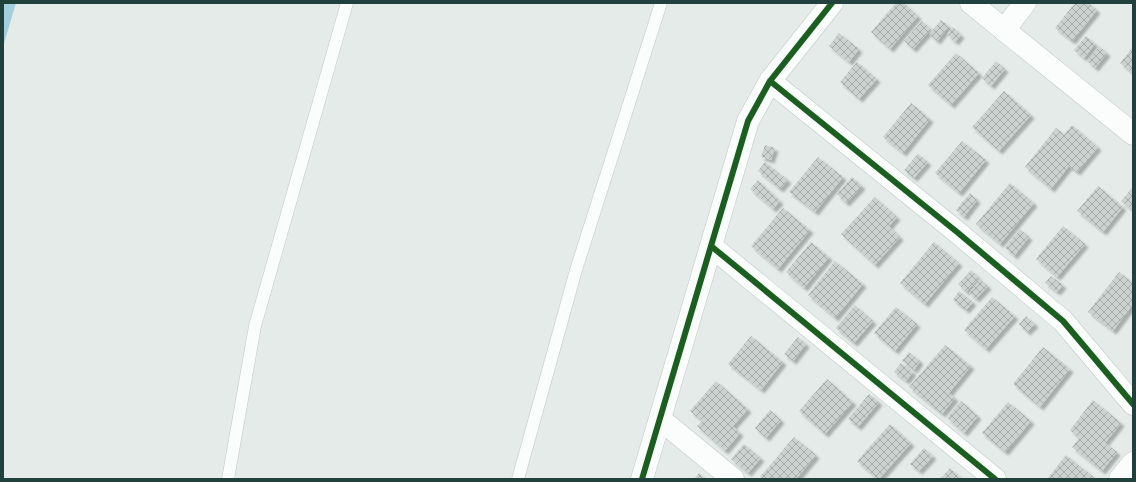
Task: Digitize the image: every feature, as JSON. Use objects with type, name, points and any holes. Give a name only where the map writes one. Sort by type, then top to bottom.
[{"type":"street","points":[[642,479],[748,121],[770,81],[832,3]]},
{"type":"street","points":[[971,3],[1133,134]]},
{"type":"street","points":[[1004,30],[1026,3]]},
{"type":"street","points":[[770,81],[957,232],[1063,321],[1133,404]]},
{"type":"street","points":[[711,246],[995,479]]},
{"type":"street","points":[[660,419],[733,479]]},
{"type":"street","points":[[1120,479],[1133,463]]},
{"type":"lane","points":[[228,479],[256,326],[347,3]]},
{"type":"lane","points":[[518,479],[576,270],[661,3]]},
{"type":"water","points":[[3,3],[16,3],[3,47]]},
{"type":"building","points":[[896,3],[904,3],[918,16],[890,49],[871,32]]},
{"type":"building","points":[[1075,3],[1089,3],[1097,10],[1072,41],[1055,28]]},
{"type":"building","points":[[941,20],[949,26],[937,41],[929,34]]},
{"type":"building","points":[[922,21],[931,29],[913,49],[904,41]]},
{"type":"building","points":[[953,27],[961,35],[955,42],[947,34]]},
{"type":"building","points":[[839,33],[859,49],[849,62],[829,46]]},
{"type":"building","points":[[1086,36],[1095,44],[1084,58],[1074,50]]},
{"type":"building","points":[[1099,46],[1107,53],[1095,68],[1087,61]]},
{"type":"building","points":[[1133,47],[1133,73],[1120,63]]},
{"type":"building","points":[[956,53],[979,73],[951,105],[928,85]]},
{"type":"building","points":[[996,61],[1005,69],[991,86],[982,78]]},
{"type":"building","points":[[857,62],[877,79],[859,99],[840,82]]},
{"type":"building","points":[[1004,91],[1031,115],[999,151],[972,127]]},
{"type":"building","points":[[911,103],[930,119],[903,153],[883,137]]},
{"type":"building","points":[[1072,125],[1098,147],[1077,172],[1069,166],[1051,189],[1025,167],[1056,128],[1064,134]]},
{"type":"building","points":[[962,141],[986,160],[959,193],[935,173]]},
{"type":"building","points":[[765,145],[775,148],[771,160],[761,157]]},
{"type":"building","points":[[918,154],[928,162],[914,178],[904,170]]},
{"type":"building","points":[[818,157],[843,177],[815,212],[789,192]]},
{"type":"building","points":[[765,162],[788,180],[780,189],[758,171]]},
{"type":"building","points":[[852,177],[862,186],[846,203],[837,194]]},
{"type":"building","points":[[758,180],[780,201],[773,209],[750,189]]},
{"type":"building","points":[[1010,183],[1034,203],[1000,244],[976,224]]},
{"type":"building","points":[[1098,186],[1123,207],[1103,232],[1077,211]]},
{"type":"building","points":[[1133,187],[1133,207],[1131,209],[1121,201]]},
{"type":"building","points":[[970,193],[977,200],[964,217],[956,210]]},
{"type":"building","points":[[875,197],[897,217],[889,226],[900,237],[875,265],[841,234]]},
{"type":"building","points":[[783,208],[810,230],[778,269],[751,246]]},
{"type":"building","points":[[1063,226],[1085,244],[1057,277],[1036,259]]},
{"type":"building","points":[[1020,229],[1029,237],[1014,256],[1005,248]]},
{"type":"building","points":[[811,242],[829,257],[804,288],[786,272]]},
{"type":"building","points":[[934,242],[959,263],[925,304],[900,283]]},
{"type":"building","points":[[835,261],[863,284],[835,318],[808,295]]},
{"type":"building","points":[[971,270],[979,278],[966,292],[958,284]]},
{"type":"building","points":[[1119,272],[1133,283],[1133,304],[1113,331],[1088,312]]},
{"type":"building","points":[[1051,276],[1063,285],[1057,292],[1045,283]]},
{"type":"building","points":[[980,279],[988,286],[976,299],[969,293]]},
{"type":"building","points":[[959,291],[973,302],[966,310],[953,300]]},
{"type":"building","points":[[992,297],[1015,316],[986,349],[964,330]]},
{"type":"building","points":[[855,305],[873,321],[854,343],[836,328]]},
{"type":"building","points":[[896,307],[917,324],[895,351],[874,333]]},
{"type":"building","points":[[1026,316],[1035,324],[1027,332],[1019,324]]},
{"type":"building","points":[[751,336],[783,362],[761,390],[728,364]]},
{"type":"building","points":[[798,337],[806,344],[793,361],[784,354]]},
{"type":"building","points":[[945,345],[971,366],[949,393],[955,398],[942,414],[909,387]]},
{"type":"building","points":[[1043,347],[1070,369],[1040,407],[1013,384]]},
{"type":"building","points":[[909,352],[920,361],[914,370],[902,361]]},
{"type":"building","points":[[901,363],[913,372],[906,381],[894,372]]},
{"type":"building","points":[[827,379],[853,402],[825,434],[799,411]]},
{"type":"building","points":[[716,381],[748,409],[733,426],[740,433],[725,451],[697,426],[702,421],[690,411]]},
{"type":"building","points":[[869,394],[879,402],[858,427],[848,419]]},
{"type":"building","points":[[1093,400],[1121,423],[1105,443],[1117,452],[1102,471],[1072,447],[1079,438],[1070,430]]},
{"type":"building","points":[[961,401],[978,416],[964,433],[947,418]]},
{"type":"building","points":[[1008,402],[1031,421],[1005,452],[982,433]]},
{"type":"building","points":[[770,410],[781,420],[766,438],[755,428]]},
{"type":"building","points":[[890,424],[911,443],[879,479],[877,479],[857,461]]},
{"type":"building","points":[[794,437],[816,455],[796,479],[763,479],[760,477]]},
{"type":"building","points":[[744,444],[761,458],[748,473],[731,459]]},
{"type":"building","points":[[924,448],[933,456],[919,471],[910,464]]},
{"type":"building","points":[[1066,455],[1096,479],[1047,479]]},
{"type":"building","points":[[950,468],[962,479],[940,479]]},
{"type":"building","points":[[699,473],[706,479],[694,479]]},
{"type":"cycle path","points":[[642,479],[748,121],[770,81],[832,3]]},
{"type":"cycle path","points":[[770,81],[957,232],[1063,321],[1133,404]]},
{"type":"cycle path","points":[[711,246],[995,479]]}]
